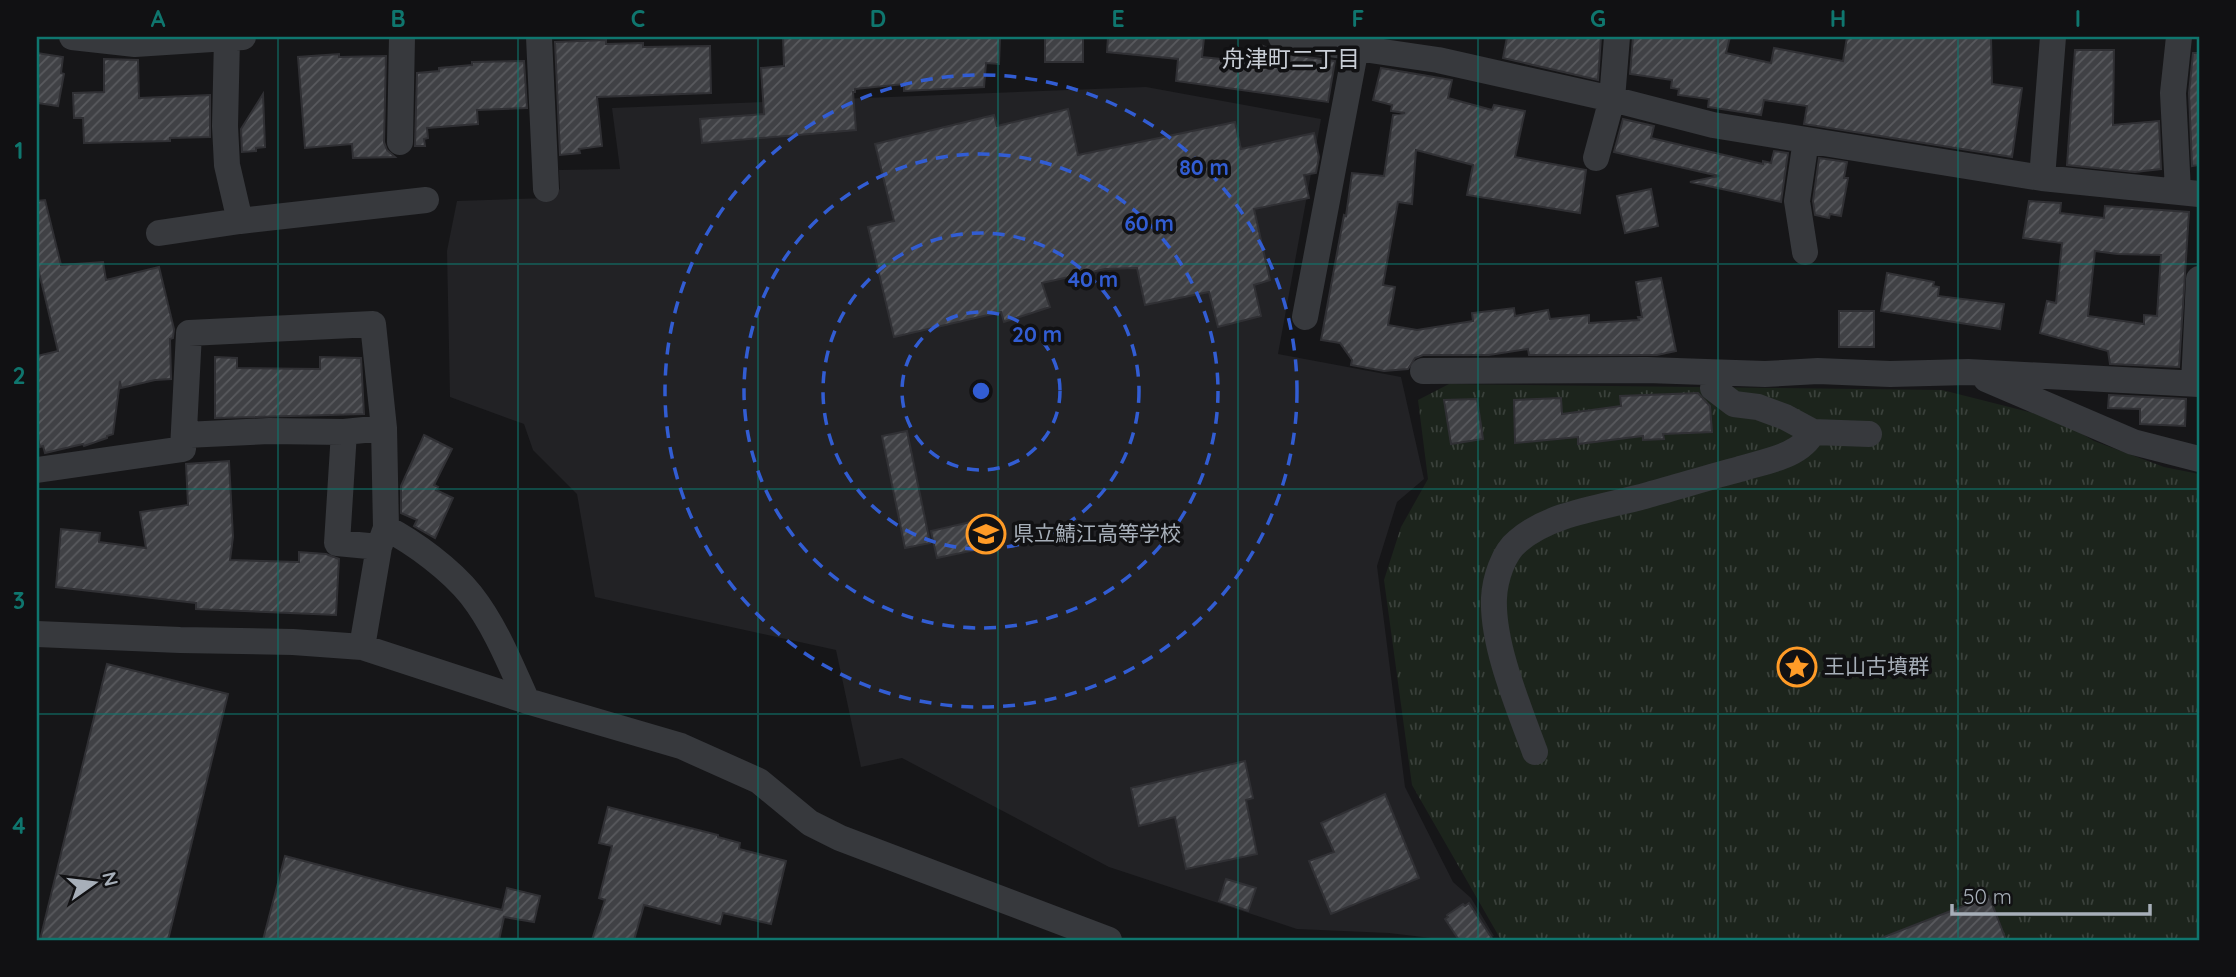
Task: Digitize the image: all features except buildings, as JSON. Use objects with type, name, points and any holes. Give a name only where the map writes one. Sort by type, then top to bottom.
[{"type":"street","points":[[72,37],[135,44],[236,37],[225,125],[227,165],[240,221]]},
{"type":"street","points":[[400,142],[402,37]]},
{"type":"street","points":[[539,37],[546,189]]},
{"type":"street","points":[[1281,37],[1438,60],[1713,125],[1806,141],[2042,178],[2189,192],[2173,93],[2179,37]]},
{"type":"street","points":[[1596,158],[1612,99],[1617,37]]},
{"type":"street","points":[[2042,178],[2053,37]]},
{"type":"street","points":[[1305,317],[1356,47]]},
{"type":"street","points":[[1805,253],[1797,201],[1806,141]]},
{"type":"street","points":[[159,233],[426,200]]},
{"type":"street","points":[[1423,371],[1620,370],[1765,374],[1818,371],[1890,374],[1968,372],[2197,384],[2199,279]]},
{"type":"street","points":[[37,470],[183,449],[189,333],[373,324],[383,428],[383,538],[362,647]]},
{"type":"street","points":[[1968,372],[2133,442],[2199,459]]},
{"type":"street","points":[[1713,388],[1734,404],[1758,407],[1813,432],[1869,434]]},
{"type":"street","points":[[184,435],[269,431],[344,432],[383,428]]},
{"type":"street","points":[[344,432],[337,543],[383,538],[417,544],[471,595],[500,642],[527,701]]},
{"type":"street","points":[[1535,752],[1513,692],[1498,636],[1494,597],[1504,558],[1518,541],[1543,526],[1580,511],[1645,496],[1779,458],[1806,444],[1813,432]]},
{"type":"street","points":[[37,634],[362,647],[527,701],[681,746],[759,781],[810,823],[840,838],[1109,940]]},
{"type":"shaded area","name":"県立鯖江高等学校","points":[[1146,87],[1321,119],[1278,354],[1401,377],[1424,479],[1397,502],[1377,566],[1405,787],[1453,882],[1471,898],[1494,936],[1488,940],[1448,940],[1389,933],[1297,929],[1109,867],[902,758],[861,767],[836,650],[595,597],[577,494],[533,450],[524,424],[450,397],[447,251],[457,201],[550,198],[560,189],[559,170],[620,169],[612,108]]},
{"type":"green space","name":"王山古墳群","points":[[1449,384],[1942,390],[2057,419],[2094,441],[2164,467],[2199,474],[2199,940],[1501,940],[1412,785],[1384,580],[1401,527],[1428,479],[1418,400]]},
{"type":"place","name":"県立鯖江高等学校","points":[[986,534]]},
{"type":"place","name":"王山古墳群","points":[[1797,667]]},
{"type":"district","name":"舟津町二丁目","points":[[1291,59]]}]
